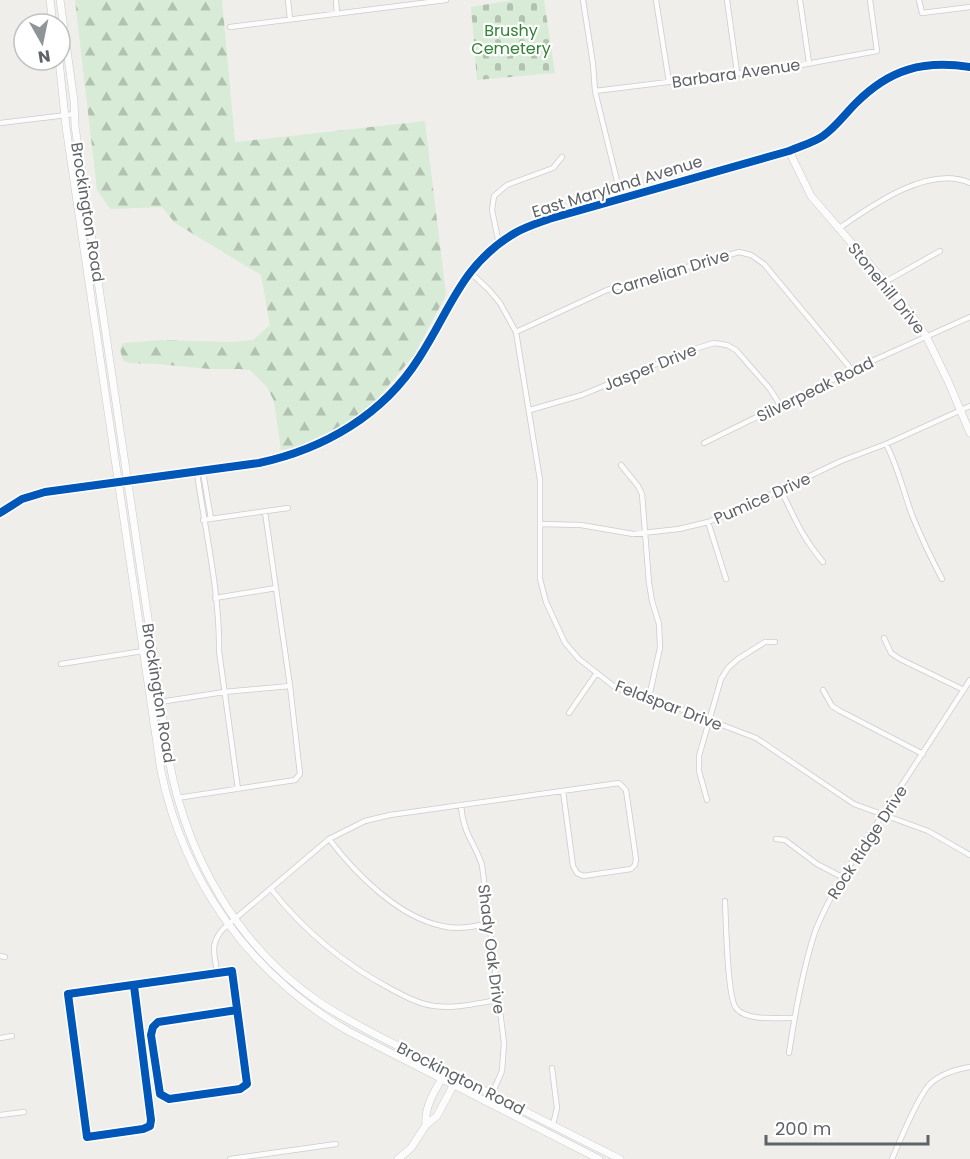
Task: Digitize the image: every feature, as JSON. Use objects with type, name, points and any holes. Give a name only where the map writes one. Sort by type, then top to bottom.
[{"type":"main road","name":"Brockington Road","points":[[60,0],[78,147],[160,702],[177,798],[198,857],[232,923],[262,965],[307,1005],[348,1031],[599,1159]]},
{"type":"main road","name":"East Maryland Avenue","points":[[0,513],[22,500],[45,492],[259,463],[290,456],[326,441],[355,424],[385,399],[410,372],[479,260],[517,232],[549,219],[621,197],[789,151],[820,138],[834,128],[871,89],[889,77],[919,66],[948,64],[970,67]]},
{"type":"main road","name":"Brockington Road","points":[[60,72],[161,771],[171,810],[192,865],[212,901],[268,958],[311,996],[369,1032],[620,1159]]},
{"type":"main road","name":"Stonehill Drive","points":[[789,151],[811,196],[903,303],[926,336],[970,433]]},
{"type":"main road","points":[[426,1125],[426,1112],[446,1071]]},
{"type":"main road","points":[[398,1159],[411,1148],[426,1125],[437,1116],[458,1077]]},
{"type":"main road","points":[[433,1096],[444,1101]]},
{"type":"street","points":[[288,0],[290,19]]},
{"type":"street","points":[[336,0],[338,14]]},
{"type":"street","points":[[230,27],[446,0]]},
{"type":"street","points":[[583,0],[595,92],[621,197]]},
{"type":"street","points":[[656,0],[669,82]]},
{"type":"street","points":[[727,0],[737,72]]},
{"type":"street","points":[[800,0],[809,63]]},
{"type":"street","name":"Barbara Avenue","points":[[595,92],[790,67],[877,51],[870,0]]},
{"type":"street","points":[[919,0],[922,13],[970,7]]},
{"type":"street","points":[[0,123],[75,114]]},
{"type":"street","points":[[499,244],[492,210],[494,196],[507,185],[553,168],[562,157]]},
{"type":"street","points":[[838,229],[860,213],[920,181],[956,178],[970,183]]},
{"type":"street","points":[[885,282],[940,251]]},
{"type":"street","name":"Carnelian Drive","points":[[516,332],[607,290],[739,252],[751,255],[764,264],[852,370]]},
{"type":"street","name":"Feldspar Drive","points":[[470,272],[500,303],[516,332],[540,480],[540,579],[546,602],[565,643],[579,659],[616,688],[649,697],[756,738],[840,796],[883,816],[928,831],[970,855]]},
{"type":"street","name":"Silverpeak Road","points":[[704,443],[852,370],[970,317]]},
{"type":"street","name":"Jasper Drive","points":[[530,410],[582,395],[714,342],[732,347],[742,355],[780,405]]},
{"type":"street","name":"Pumice Drive","points":[[541,524],[580,525],[618,533],[646,534],[708,522],[841,461],[886,444],[970,406]]},
{"type":"street","points":[[886,444],[902,479],[911,512],[925,547],[942,579]]},
{"type":"street","points":[[621,465],[642,494],[649,583],[659,624],[660,648],[649,697]]},
{"type":"street","points":[[200,472],[211,519]]},
{"type":"street","points":[[200,472],[203,520],[215,597],[224,692],[238,789]]},
{"type":"street","points":[[781,490],[799,530],[823,562]]},
{"type":"street","points":[[203,520],[288,508]]},
{"type":"street","points":[[177,798],[295,780],[301,771],[265,512]]},
{"type":"street","points":[[708,522],[726,579]]},
{"type":"street","points":[[215,597],[276,588]]},
{"type":"street","points":[[884,638],[891,652],[900,659],[964,690]]},
{"type":"street","points":[[707,800],[699,771],[699,756],[721,679],[738,659],[765,642],[775,642]]},
{"type":"street","points":[[61,664],[143,651]]},
{"type":"street","points":[[569,713],[596,674]]},
{"type":"street","name":"Rock Ridge Drive","points":[[789,1053],[794,1018],[814,934],[824,910],[842,876],[970,680]]},
{"type":"street","points":[[160,702],[224,692],[290,686]]},
{"type":"street","points":[[823,690],[832,706],[923,754]]},
{"type":"street","points":[[218,973],[215,938],[329,838],[374,818],[461,805],[619,783],[626,790],[635,865],[630,869],[583,876],[577,873],[573,867],[563,791]]},
{"type":"street","name":"Shady Oak Drive","points":[[461,805],[464,829],[482,866],[505,1053],[502,1071],[492,1094]]},
{"type":"street","points":[[329,838],[366,880],[391,900],[424,920],[452,928],[489,923]]},
{"type":"street","points":[[777,839],[785,840],[804,856],[842,876]]},
{"type":"street","points":[[271,889],[295,918],[323,944],[361,972],[406,996],[426,1005],[439,1007],[499,1000]]},
{"type":"street","points":[[725,901],[729,973],[736,1008],[745,1015],[794,1018]]},
{"type":"street","points":[[134,986],[150,1126],[87,1137],[68,994],[232,971],[247,1084],[240,1089],[169,1100],[160,1094],[151,1035],[153,1027],[158,1022],[237,1010]]},
{"type":"street","points":[[0,1038],[12,1036]]},
{"type":"street","points":[[892,1159],[929,1084],[949,1071],[970,1067]]},
{"type":"street","points":[[552,1068],[557,1108],[553,1125]]},
{"type":"street","points":[[0,1115],[24,1112]]},
{"type":"street","points":[[230,1159],[336,1144]]},
{"type":"green space","points":[[75,0],[222,0],[235,142],[425,121],[446,295],[414,355],[378,398],[355,418],[297,447],[281,450],[274,401],[267,387],[250,370],[210,369],[123,361],[120,349],[123,343],[162,340],[231,342],[253,340],[270,325],[261,275],[175,223],[162,207],[110,209],[97,190]]},
{"type":"green space","name":"Brushy Cemetery","points":[[513,0],[544,0],[555,73],[477,80],[471,7]]},
{"type":"cycle path","points":[[0,513],[22,499],[45,492],[259,463],[283,457],[329,439],[370,413],[388,396],[419,358],[469,274],[482,259],[515,233],[549,219],[811,143],[832,129],[869,91],[908,70],[937,65],[970,67]]},
{"type":"cycle path","points":[[134,986],[150,1126],[87,1137],[68,994],[232,971],[247,1084],[240,1089],[169,1099],[160,1094],[151,1035],[153,1027],[158,1022],[237,1010]]}]
